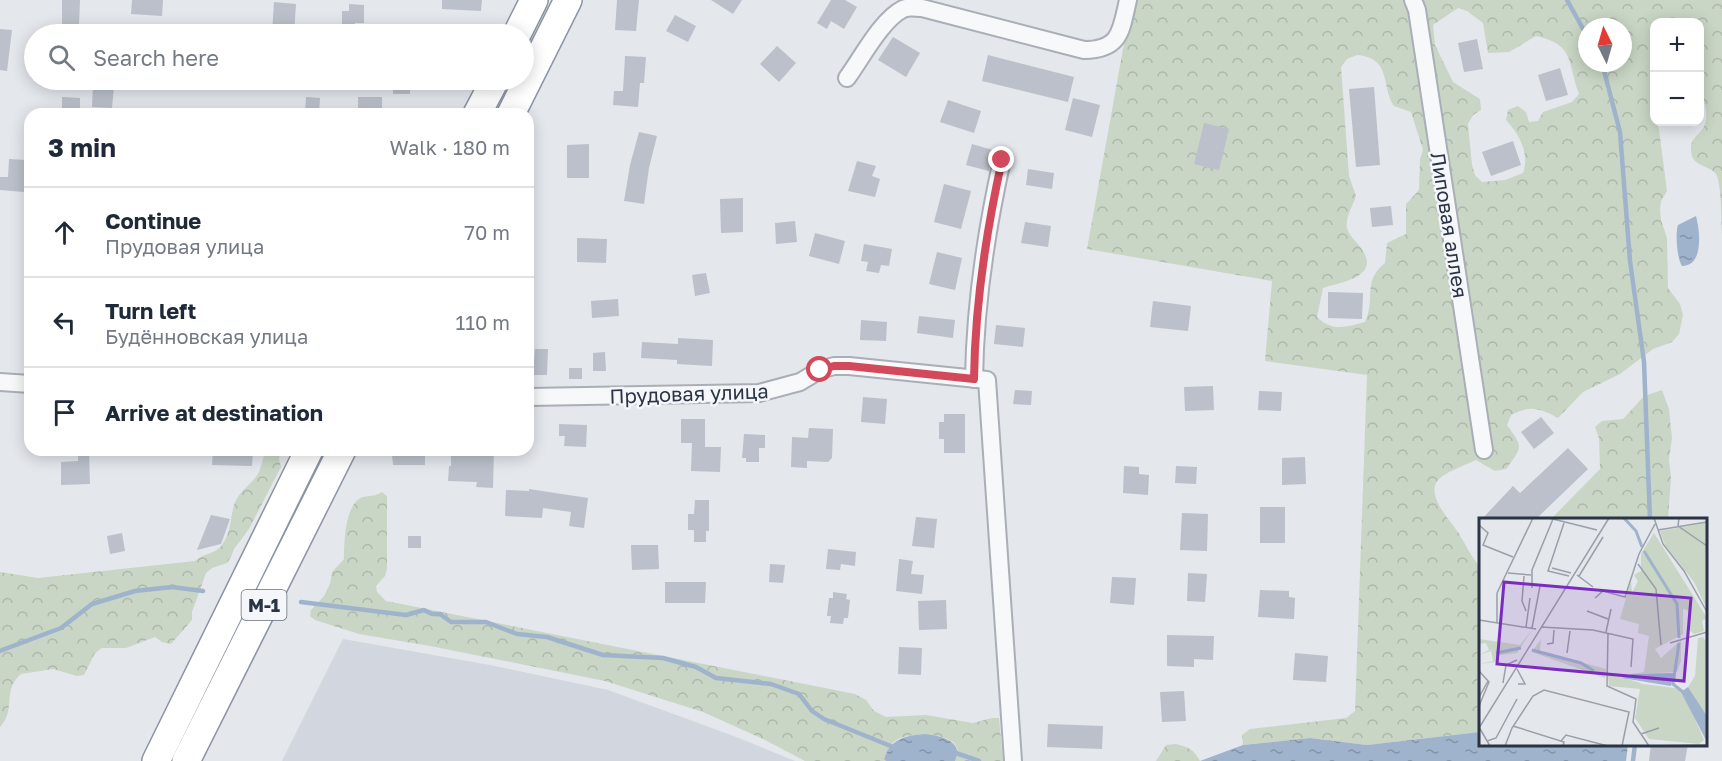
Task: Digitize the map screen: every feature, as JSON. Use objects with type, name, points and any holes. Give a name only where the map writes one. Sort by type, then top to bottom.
[{"type":"highway","points":[[522,24],[534,0]]},
{"type":"highway","points":[[534,68],[568,0]]},
{"type":"highway","points":[[480,108],[490,90]]},
{"type":"highway","points":[[514,108],[523,90]]},
{"type":"highway","name":"М-1","points":[[156,761],[306,456]]},
{"type":"highway","name":"М-1","points":[[186,761],[339,456]]},
{"type":"street","points":[[847,78],[886,23],[903,9],[922,8],[1084,50],[1097,50],[1110,45],[1118,37],[1128,0]]},
{"type":"street","name":"Липовая аллея","points":[[1413,0],[1417,10],[1484,450]]},
{"type":"street","points":[[1002,160],[991,207],[975,325],[1013,761]]},
{"type":"street","name":"Прудовая улица","points":[[534,397],[759,393],[801,382],[820,370],[834,366],[981,380]]},
{"type":"street","points":[[0,382],[24,384]]},
{"type":"shaded area","points":[[343,639],[490,665],[608,690],[795,761],[282,761]]},
{"type":"green space","points":[[1135,0],[1722,0],[1722,234],[1718,179],[1713,171],[1694,160],[1691,150],[1694,139],[1706,122],[1704,18],[1650,18],[1650,126],[1659,126],[1667,191],[1661,201],[1660,210],[1667,238],[1668,288],[1680,304],[1683,315],[1679,334],[1672,342],[1653,349],[1620,374],[1583,392],[1558,418],[1535,409],[1511,415],[1507,425],[1519,447],[1516,456],[1506,469],[1495,471],[1476,460],[1446,474],[1435,485],[1436,499],[1440,507],[1479,566],[1479,732],[1367,745],[1310,738],[1243,745],[1242,735],[1250,729],[1346,718],[1355,711],[1367,375],[1265,361],[1272,281],[1087,249],[1123,49]],"holes":[[[1458,8],[1467,11],[1483,23],[1488,53],[1509,52],[1536,36],[1558,44],[1571,64],[1579,94],[1572,102],[1543,112],[1538,121],[1529,122],[1526,112],[1518,106],[1508,110],[1506,120],[1522,144],[1525,166],[1523,173],[1505,180],[1482,182],[1475,175],[1468,124],[1473,115],[1481,110],[1480,99],[1453,82],[1435,45],[1433,25]],[[1357,55],[1368,57],[1381,67],[1394,106],[1411,112],[1423,150],[1420,159],[1419,190],[1406,204],[1406,234],[1387,243],[1385,263],[1378,270],[1371,284],[1370,306],[1365,322],[1340,327],[1328,325],[1317,317],[1323,288],[1355,278],[1362,273],[1367,260],[1347,228],[1348,216],[1356,196],[1349,176],[1341,67],[1347,59]]]},
{"type":"green space","points":[[1662,390],[1669,409],[1672,438],[1669,459],[1671,478],[1668,518],[1552,518],[1600,469],[1599,438],[1595,427],[1602,421],[1623,419],[1644,396]]},
{"type":"green space","points":[[264,456],[280,456],[281,467],[249,529],[227,563],[212,568],[206,573],[192,612],[192,620],[171,644],[155,637],[126,648],[102,648],[95,653],[84,675],[77,676],[53,669],[21,674],[12,687],[8,714],[0,727],[0,572],[38,578],[195,561],[222,545],[229,531],[236,500],[259,472]]},
{"type":"green space","points":[[382,492],[387,496],[387,569],[385,576],[376,586],[377,592],[386,601],[855,694],[866,700],[874,711],[886,717],[926,715],[973,723],[999,718],[1003,761],[955,761],[958,751],[955,744],[948,739],[915,735],[905,736],[895,741],[884,758],[886,761],[805,761],[703,712],[605,681],[359,634],[315,620],[310,616],[311,610],[324,596],[330,584],[332,572],[344,559],[346,526],[354,504],[359,499]]},
{"type":"green space","points":[[1176,744],[1191,750],[1200,761],[1156,761],[1166,745]]},
{"type":"water","points":[[1696,216],[1699,247],[1694,260],[1682,266],[1677,246],[1678,225]]},
{"type":"water","points":[[1479,732],[1479,746],[1628,746],[1626,761],[1200,761],[1243,745],[1310,738],[1367,745]]},
{"type":"water","points":[[924,734],[949,740],[954,744],[957,754],[955,761],[886,761],[884,759],[895,742]]},
{"type":"building","points":[[62,0],[80,0],[79,24],[62,24]]},
{"type":"building","points":[[132,0],[163,0],[162,16],[131,14]]},
{"type":"building","points":[[442,0],[482,0],[481,11],[442,9]]},
{"type":"building","points":[[617,0],[639,0],[636,31],[615,30]]},
{"type":"building","points":[[711,0],[742,0],[733,14]]},
{"type":"building","points":[[831,0],[845,0],[857,7],[844,29],[831,21],[827,29],[817,23]]},
{"type":"building","points":[[274,2],[296,4],[295,24],[273,24]]},
{"type":"building","points":[[349,4],[364,5],[364,23],[342,24],[342,11],[349,11]]},
{"type":"building","points":[[675,15],[696,26],[688,42],[666,31]]},
{"type":"building","points":[[0,29],[12,30],[7,71],[0,70]]},
{"type":"building","points":[[893,37],[920,53],[906,77],[878,60]]},
{"type":"building","points":[[1477,39],[1483,69],[1464,72],[1458,43]]},
{"type":"building","points":[[777,46],[796,63],[779,82],[760,64]]},
{"type":"building","points":[[988,55],[1074,77],[1068,102],[982,81]]},
{"type":"building","points":[[625,56],[646,57],[644,83],[640,83],[638,107],[613,105],[614,91],[623,91]]},
{"type":"building","points":[[1560,68],[1568,95],[1546,101],[1538,75]]},
{"type":"building","points":[[1374,87],[1380,165],[1356,167],[1349,89]]},
{"type":"building","points":[[93,90],[114,90],[112,108],[92,107]]},
{"type":"building","points":[[393,90],[410,90],[410,94],[393,94]]},
{"type":"building","points":[[62,97],[80,98],[80,108],[62,108]]},
{"type":"building","points":[[306,97],[320,98],[319,108],[305,108]]},
{"type":"building","points":[[358,97],[382,97],[382,108],[358,108]]},
{"type":"building","points":[[1073,98],[1100,105],[1092,137],[1065,130]]},
{"type":"building","points":[[948,100],[981,111],[974,133],[940,122]]},
{"type":"building","points":[[1204,123],[1229,129],[1219,170],[1194,164]]},
{"type":"building","points":[[639,132],[657,136],[649,168],[644,204],[624,201]]},
{"type":"building","points":[[1513,141],[1521,165],[1491,176],[1482,152]]},
{"type":"building","points":[[589,144],[589,178],[567,178],[567,145]]},
{"type":"building","points":[[972,144],[996,151],[989,171],[966,165]]},
{"type":"building","points":[[9,159],[24,160],[24,192],[0,190],[0,177],[8,177]]},
{"type":"building","points":[[857,161],[876,166],[872,176],[880,179],[875,197],[848,191]]},
{"type":"building","points":[[1028,169],[1054,173],[1052,189],[1026,185]]},
{"type":"building","points":[[944,184],[971,191],[961,229],[934,222]]},
{"type":"building","points":[[743,198],[743,232],[721,233],[720,199]]},
{"type":"building","points":[[1391,206],[1393,225],[1372,227],[1370,208]]},
{"type":"building","points":[[795,221],[797,242],[776,244],[775,223]]},
{"type":"building","points":[[1025,222],[1051,226],[1048,247],[1021,243]]},
{"type":"building","points":[[815,233],[845,241],[839,264],[809,256]]},
{"type":"building","points":[[577,238],[607,239],[606,263],[577,262]]},
{"type":"building","points":[[864,244],[892,249],[889,266],[881,265],[879,273],[866,271],[868,262],[861,261]]},
{"type":"building","points":[[937,252],[962,258],[955,290],[929,284]]},
{"type":"building","points":[[706,273],[710,293],[695,296],[692,275]]},
{"type":"building","points":[[1328,292],[1363,293],[1362,319],[1328,318]]},
{"type":"building","points":[[618,299],[619,316],[592,318],[591,301]]},
{"type":"building","points":[[1153,301],[1191,306],[1188,331],[1150,327]]},
{"type":"building","points":[[919,316],[955,320],[953,338],[917,333]]},
{"type":"building","points":[[861,320],[887,322],[886,341],[860,340]]},
{"type":"building","points":[[996,325],[1025,328],[1023,347],[994,344]]},
{"type":"building","points":[[678,338],[713,340],[712,366],[677,364],[677,360],[641,358],[642,342],[678,344]]},
{"type":"building","points":[[535,349],[548,349],[547,375],[534,375]]},
{"type":"building","points":[[605,352],[606,371],[593,371],[593,353]]},
{"type":"building","points":[[569,368],[582,368],[582,379],[569,379]]},
{"type":"building","points":[[1213,386],[1214,410],[1185,411],[1184,387]]},
{"type":"building","points":[[1015,390],[1032,391],[1031,405],[1013,404]]},
{"type":"building","points":[[1259,391],[1282,392],[1281,411],[1258,410]]},
{"type":"building","points":[[863,397],[887,399],[885,424],[861,422]]},
{"type":"building","points":[[944,414],[965,414],[965,453],[944,453],[944,439],[939,439],[939,422],[944,422]]},
{"type":"building","points":[[1541,417],[1554,433],[1534,449],[1521,432]]},
{"type":"building","points":[[681,419],[705,419],[705,447],[721,447],[720,472],[691,471],[692,443],[681,443]]},
{"type":"building","points":[[559,424],[587,425],[586,447],[564,446],[565,436],[559,436]]},
{"type":"building","points":[[809,428],[833,429],[832,458],[828,462],[807,461],[807,468],[791,467],[792,437],[808,438]]},
{"type":"building","points":[[744,434],[765,435],[765,448],[759,448],[759,462],[746,462],[746,458],[742,458]]},
{"type":"building","points":[[1568,448],[1588,469],[1537,518],[1483,518],[1513,486],[1520,493]]},
{"type":"building","points":[[78,456],[89,456],[90,484],[61,485],[61,462],[78,461]]},
{"type":"building","points":[[213,456],[253,456],[252,466],[212,465]]},
{"type":"building","points":[[392,456],[425,456],[425,465],[393,465]]},
{"type":"building","points":[[451,456],[494,456],[493,488],[476,487],[477,482],[448,481],[449,466],[451,466]]},
{"type":"building","points":[[1305,457],[1306,484],[1282,485],[1282,458]]},
{"type":"building","points":[[1124,466],[1139,467],[1139,474],[1149,475],[1148,495],[1123,493]]},
{"type":"building","points":[[1176,466],[1197,467],[1196,484],[1175,483]]},
{"type":"building","points":[[529,489],[588,498],[584,528],[569,526],[571,512],[543,508],[542,518],[505,516],[506,490],[529,491]]},
{"type":"building","points":[[695,500],[709,500],[709,531],[706,531],[706,542],[694,542],[694,530],[688,530],[688,514],[694,514]]},
{"type":"building","points":[[1260,507],[1285,507],[1285,543],[1260,543]]},
{"type":"building","points":[[1182,513],[1208,514],[1207,551],[1180,550]]},
{"type":"building","points":[[211,515],[230,519],[221,544],[197,550]]},
{"type":"building","points":[[916,517],[937,519],[934,548],[912,546]]},
{"type":"building","points":[[122,533],[125,551],[110,554],[107,536]]},
{"type":"building","points":[[408,536],[421,536],[421,548],[408,548]]},
{"type":"building","points":[[631,545],[658,545],[659,569],[632,570]]},
{"type":"building","points":[[828,549],[856,552],[855,566],[841,564],[840,570],[826,569]]},
{"type":"building","points":[[899,559],[913,561],[911,574],[924,575],[922,594],[896,591]]},
{"type":"building","points":[[770,564],[785,565],[783,583],[769,582]]},
{"type":"building","points":[[1188,573],[1207,574],[1205,602],[1187,601]]},
{"type":"building","points":[[1112,577],[1136,578],[1134,605],[1110,603]]},
{"type":"building","points":[[665,582],[706,582],[705,603],[665,603]]},
{"type":"building","points":[[1260,590],[1289,591],[1289,597],[1295,598],[1294,619],[1258,617]]},
{"type":"building","points":[[833,592],[847,594],[846,599],[850,600],[848,618],[844,618],[843,624],[830,623],[831,616],[827,616],[829,598],[833,598]]},
{"type":"building","points":[[946,600],[947,629],[919,630],[918,601]]},
{"type":"building","points":[[1167,635],[1214,636],[1213,660],[1194,659],[1194,667],[1167,666]]},
{"type":"building","points":[[899,647],[922,648],[921,675],[898,674]]},
{"type":"building","points":[[1295,653],[1328,656],[1326,682],[1293,680]]},
{"type":"building","points":[[1184,691],[1186,721],[1162,722],[1160,692]]},
{"type":"building","points":[[1048,724],[1103,726],[1102,749],[1047,747]]},
{"type":"building","points":[[1651,746],[1688,746],[1685,761],[1649,761]]},
{"type":"waterway","points":[[1567,0],[1578,20]]},
{"type":"waterway","points":[[1604,72],[1620,132],[1630,261],[1644,362],[1650,518]]},
{"type":"waterway","points":[[0,651],[61,628],[92,604],[135,591],[172,587],[203,591]]},
{"type":"waterway","points":[[301,602],[406,615],[424,610],[432,614],[440,614],[451,622],[486,622],[517,634],[547,637],[603,655],[663,658],[696,667],[716,678],[771,684],[799,694],[812,711],[824,719],[893,747]]},
{"type":"waterway","points":[[1633,761],[1635,746]]},
{"type":"waterway","points":[[953,752],[979,761]]},
{"type":"route","points":[[820,370],[834,366],[849,366],[974,379],[975,325],[991,207],[1002,160]]}]
